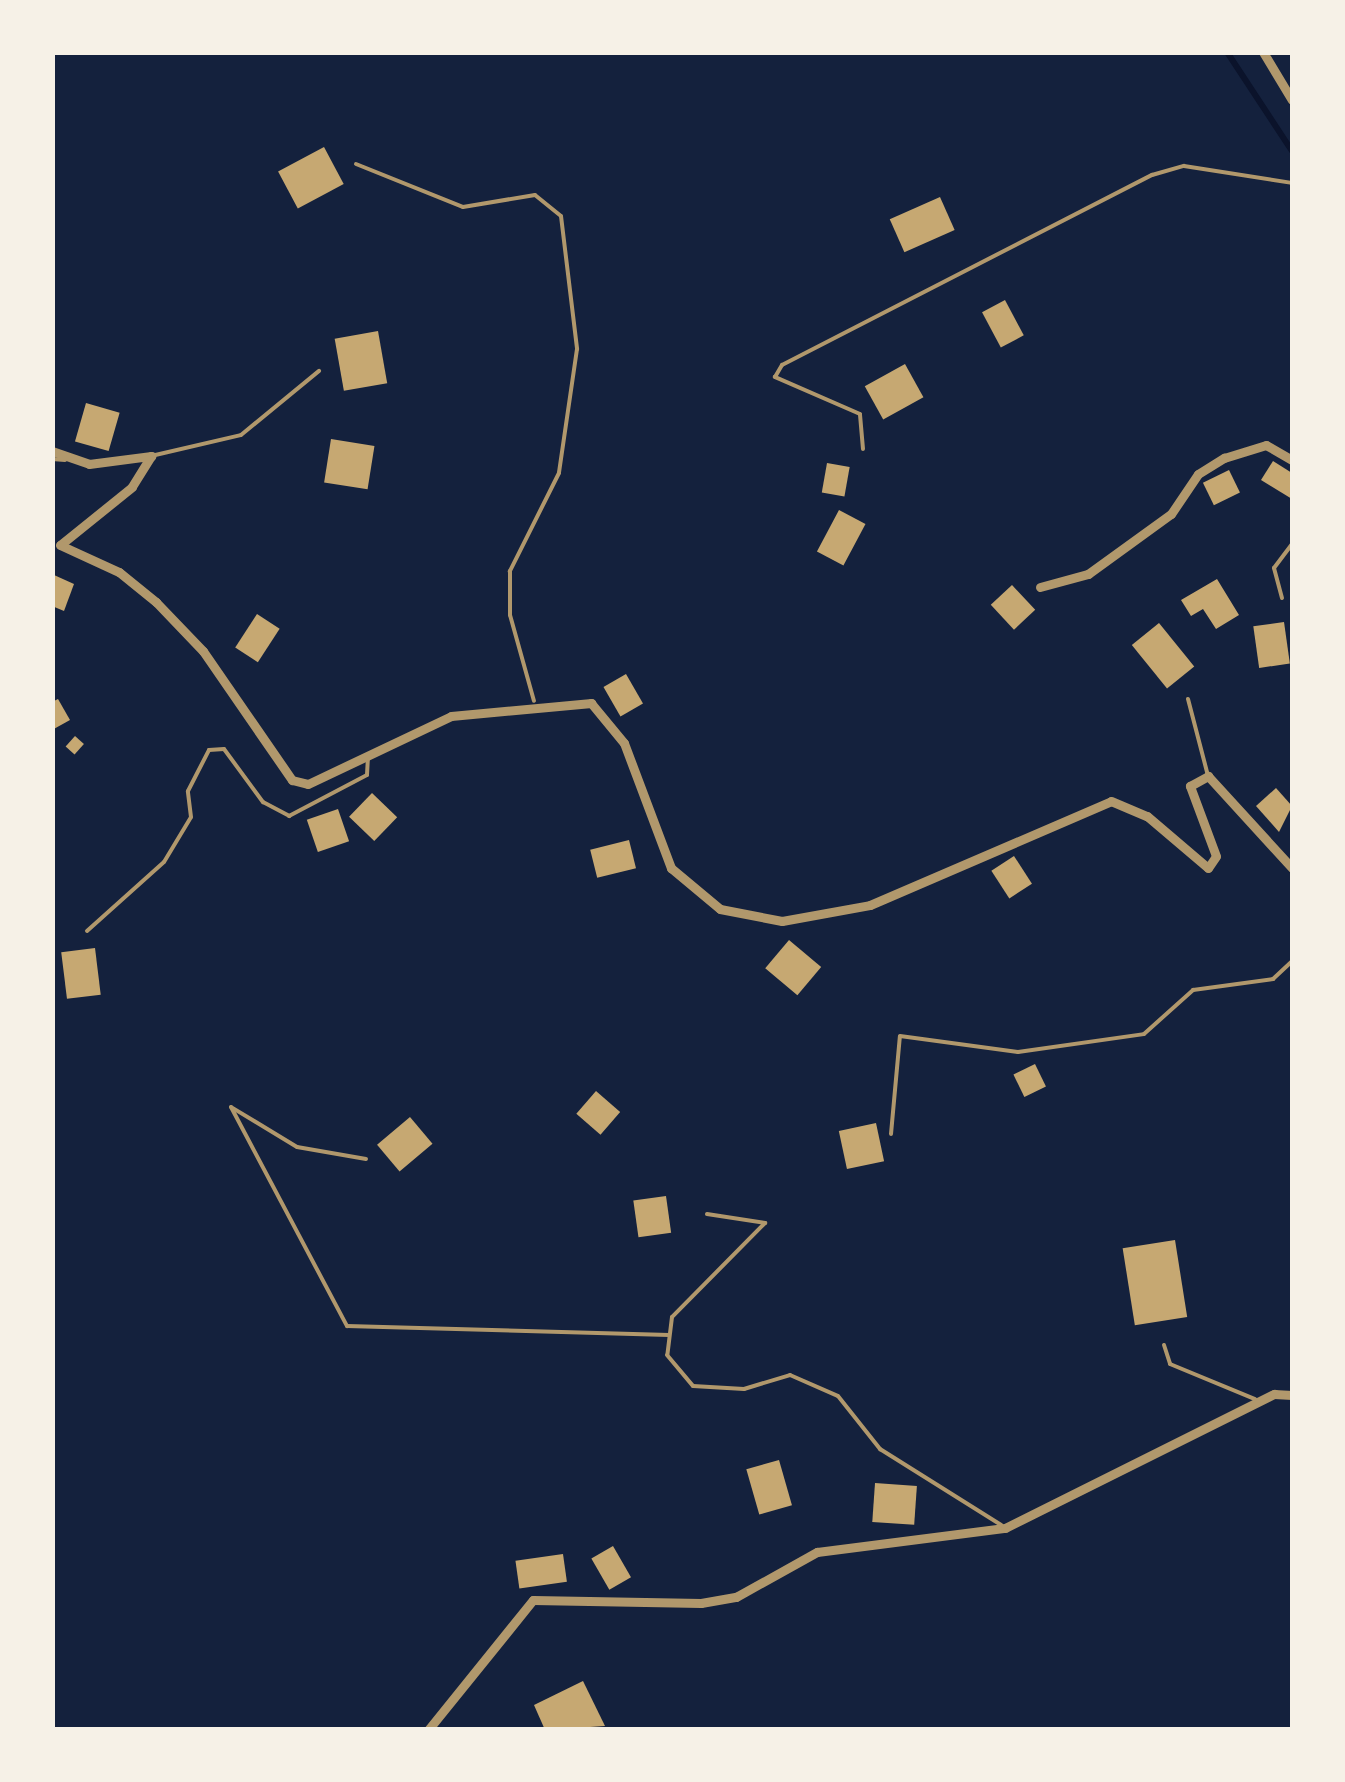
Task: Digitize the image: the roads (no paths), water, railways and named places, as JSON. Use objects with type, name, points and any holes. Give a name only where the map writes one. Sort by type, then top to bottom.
[{"type":"street","points":[[1263,52],[1292,100]]},
{"type":"street","points":[[1040,588],[1102,564],[1171,514],[1198,474],[1224,458],[1266,445],[1292,460]]},
{"type":"street","points":[[52,455],[65,460],[151,456]]},
{"type":"street","points":[[151,456],[132,487],[60,546],[119,572],[156,602],[213,664],[292,780],[308,784],[451,716],[534,701],[591,703],[610,721],[685,888],[720,909],[782,921],[870,905],[1112,801],[1147,816],[1208,868],[1216,856],[1190,786],[1208,776],[1292,868]]},
{"type":"street","points":[[428,1730],[534,1600],[702,1602],[736,1597],[816,1552],[1006,1528],[1260,1401],[1292,1395]]},
{"type":"lane","points":[[356,164],[463,207],[534,195],[560,216],[577,349],[558,474],[510,571],[510,615],[534,701]]},
{"type":"lane","points":[[863,449],[860,414],[776,377],[782,365],[1152,175],[1184,166],[1292,183]]},
{"type":"lane","points":[[151,456],[241,435],[320,371]]},
{"type":"lane","points":[[1282,598],[1274,568],[1292,544]]},
{"type":"lane","points":[[52,555],[60,546]]},
{"type":"lane","points":[[1188,699],[1208,776]]},
{"type":"lane","points":[[87,931],[164,862],[190,816],[188,791],[209,750],[224,749],[262,802],[289,816],[367,775],[369,752]]},
{"type":"lane","points":[[891,1134],[900,1036],[1018,1052],[1144,1034],[1193,990],[1273,979],[1292,961]]},
{"type":"lane","points":[[366,1160],[297,1147],[232,1106],[346,1326],[669,1335]]},
{"type":"lane","points":[[707,1214],[765,1224],[672,1317],[666,1355],[693,1386],[744,1389],[790,1376],[838,1396],[880,1448],[1006,1528]]},
{"type":"lane","points":[[1164,1344],[1170,1364],[1260,1401]]},
{"type":"waterway","points":[[1227,52],[1292,151]]}]
